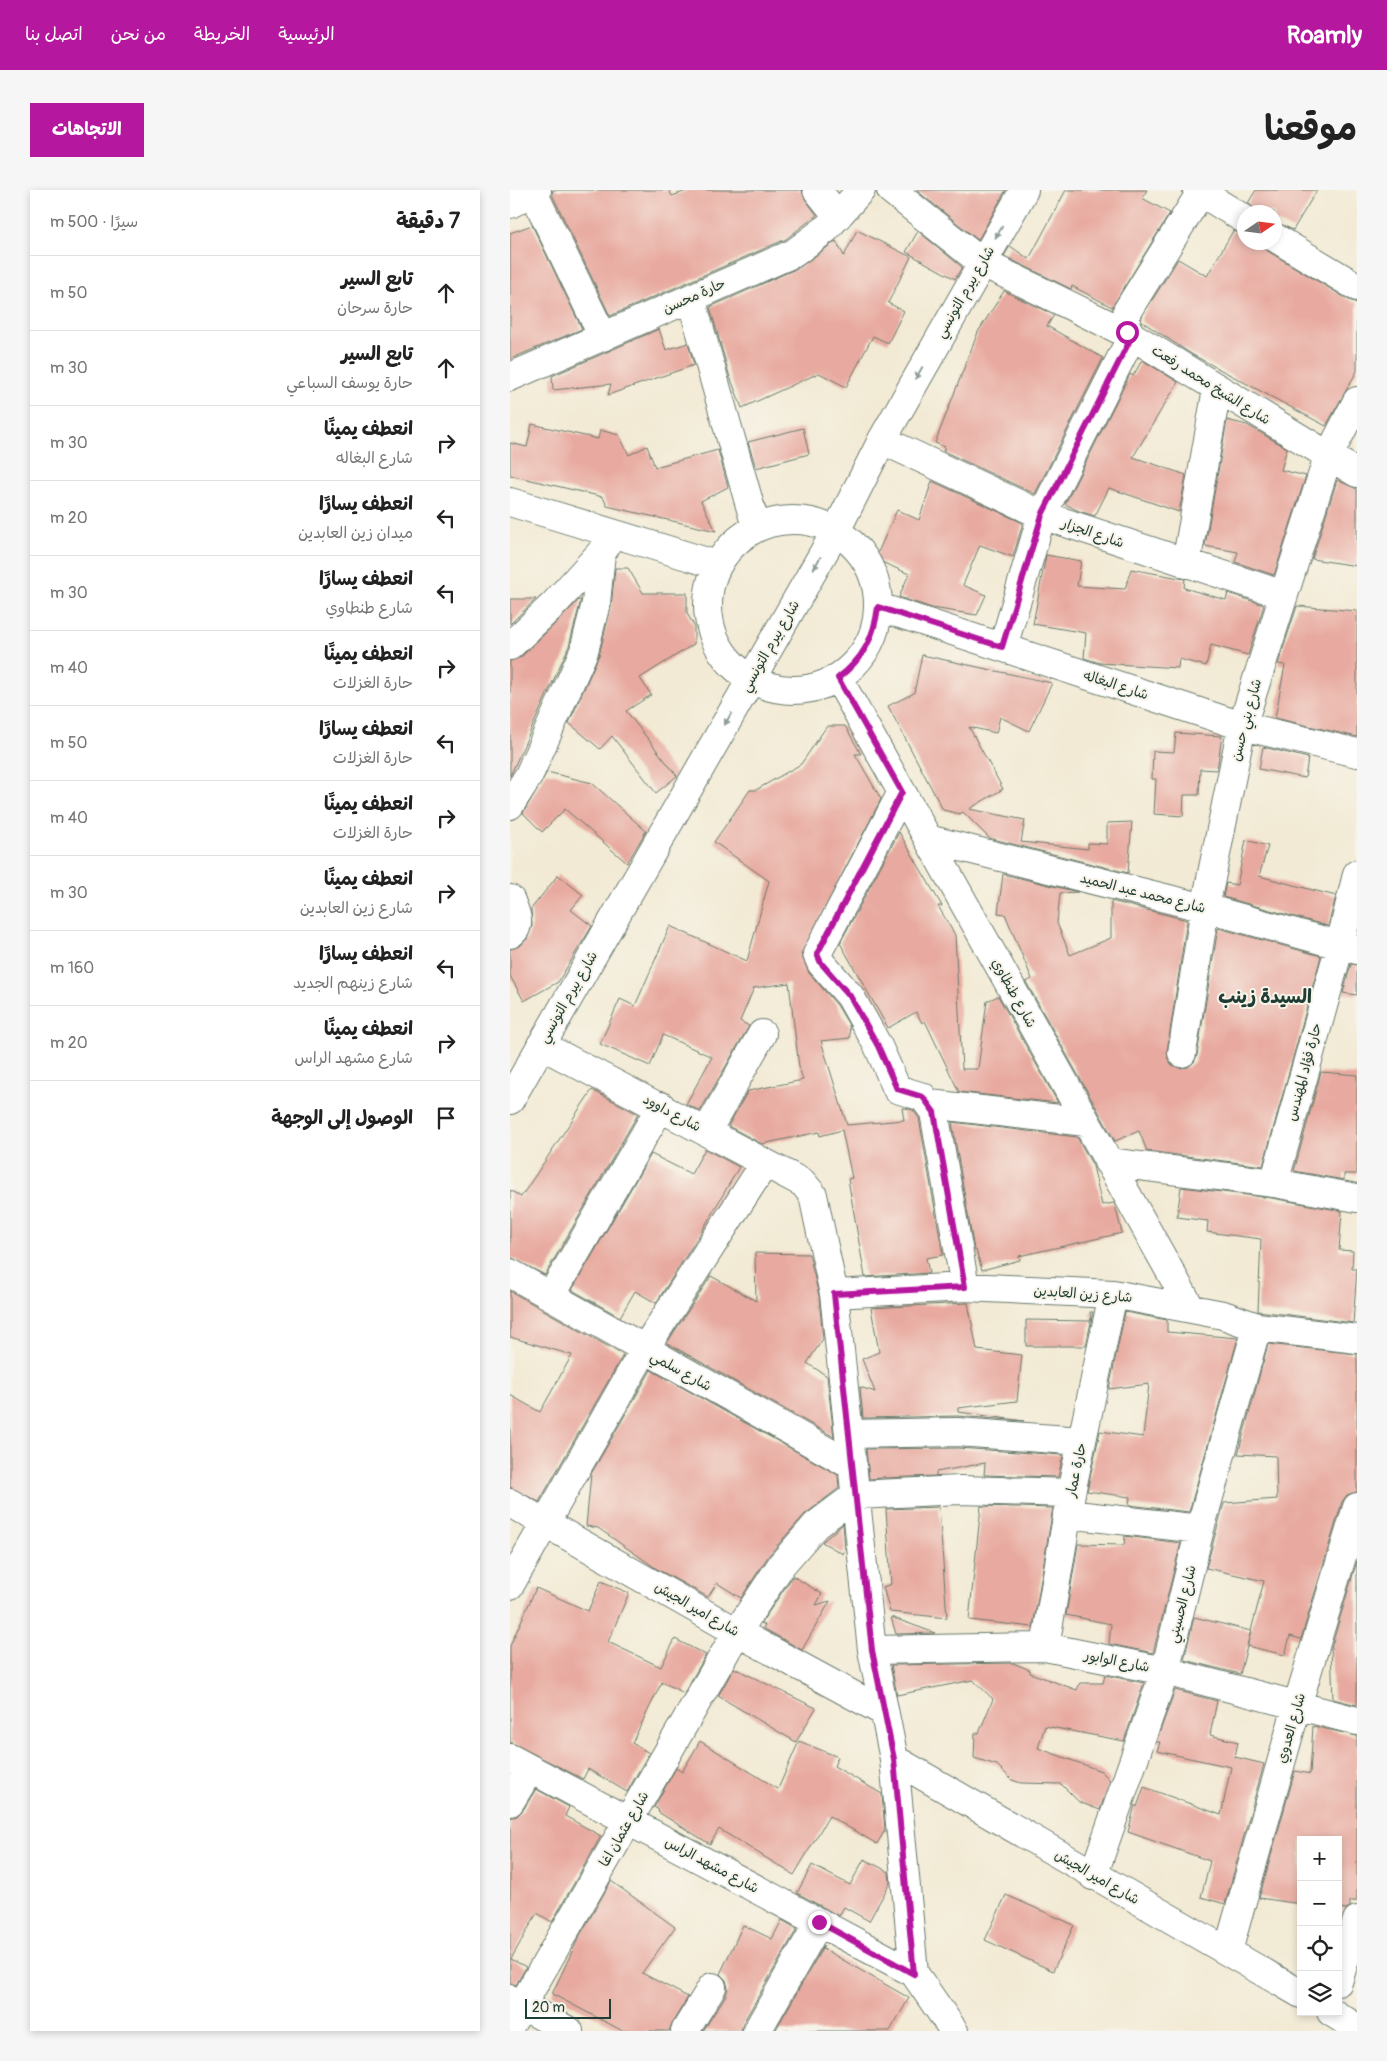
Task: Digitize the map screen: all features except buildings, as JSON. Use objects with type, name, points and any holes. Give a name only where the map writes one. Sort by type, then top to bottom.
[{"type":"street","points":[[817,190],[838,216]]},
{"type":"street","name":"حارة محسن","points":[[510,377],[794,253],[826,229],[861,190]]},
{"type":"street","name":"شارع الشيخ محمد رفعت","points":[[891,190],[981,262],[1132,336],[1357,474]]},
{"type":"street","name":"شارع بيرم التونسي","points":[[510,1100],[836,531],[882,440],[981,262],[1024,190]]},
{"type":"street","points":[[1002,647],[1042,515],[1132,336],[1125,325],[1127,311],[1199,191],[1237,215]]},
{"type":"street","points":[[527,196],[602,337]]},
{"type":"street","points":[[1282,242],[1357,287]]},
{"type":"street","points":[[691,298],[756,528]]},
{"type":"street","points":[[1186,564],[1217,389]]},
{"type":"street","name":"شارع بني حسن","points":[[1182,1052],[1205,908],[1242,726],[1328,457],[1357,401]]},
{"type":"street","name":"شارع الجزار","points":[[882,440],[1042,515],[1284,595]]},
{"type":"street","points":[[510,502],[610,543],[717,565]]},
{"type":"street","points":[[783,520],[810,521],[836,531],[854,545],[867,563],[876,584],[878,607],[876,628],[867,648],[855,665],[838,678],[817,688],[795,691],[772,688],[751,680],[730,663],[716,641],[708,616],[709,590],[717,565],[734,543],[756,528],[783,520]]},
{"type":"street","points":[[510,646],[555,603],[610,543]]},
{"type":"street","points":[[510,805],[529,775],[584,651],[610,543]]},
{"type":"street","name":"شارع البغاله","points":[[878,607],[1242,726],[1357,753]]},
{"type":"street","name":"شارع طنطاوي","points":[[838,678],[1190,1307]]},
{"type":"street","points":[[902,792],[817,954],[821,963],[850,996],[878,1046],[897,1089],[923,1097],[930,1104],[936,1121],[965,1287]]},
{"type":"street","name":"شارع محمد عبد الحميد","points":[[928,839],[1205,908],[1348,947]]},
{"type":"street","name":"حارة فؤاد المهندس","points":[[1274,1183],[1348,947],[1357,874]]},
{"type":"street","points":[[510,899],[518,924],[516,930],[510,934]]},
{"type":"street","points":[[706,1131],[762,1034]]},
{"type":"street","name":"شارع داوود","points":[[541,1044],[803,1183],[813,1195],[834,1294]]},
{"type":"street","points":[[930,1104],[1086,1122]]},
{"type":"street","points":[[551,1296],[661,1106]]},
{"type":"street","points":[[1108,1162],[1274,1183],[1357,1198]]},
{"type":"street","points":[[510,1585],[644,1350],[765,1163]]},
{"type":"street","name":"شارع سلمي","points":[[510,1273],[853,1466]]},
{"type":"street","name":"شارع زين العابدين","points":[[834,1294],[965,1287],[1113,1294],[1223,1314],[1256,1327],[1357,1340]]},
{"type":"street","points":[[834,1294],[872,1650],[894,1759],[914,1974],[954,2031]]},
{"type":"street","name":"حارة عمار","points":[[1045,1647],[1069,1503],[1113,1294]]},
{"type":"street","name":"شارع الحسيني","points":[[1093,1876],[1165,1671],[1200,1529],[1256,1327]]},
{"type":"street","points":[[850,1434],[957,1432],[1082,1441]]},
{"type":"street","points":[[856,1495],[960,1490],[1069,1503],[1200,1529]]},
{"type":"street","name":"شارع عثمان اغا","points":[[514,2010],[629,1820],[737,1632],[782,1564],[816,1525],[856,1495]]},
{"type":"street","name":"شارع امير الجيش","points":[[510,1503],[737,1632],[884,1712]]},
{"type":"street","name":"شارع العدوي","points":[[1228,1951],[1297,1706],[1353,1536],[1357,1507]]},
{"type":"street","name":"شارع الوابور","points":[[872,1650],[1045,1647],[1165,1671],[1357,1721]]},
{"type":"street","name":"شارع امير الجيش","points":[[894,1759],[1093,1876],[1297,1992]]},
{"type":"street","points":[[510,1802],[520,1764]]},
{"type":"street","name":"شارع مشهد الراس","points":[[520,1764],[629,1820],[914,1974]]},
{"type":"street","points":[[1341,1971],[1357,1920]]},
{"type":"street","points":[[757,2031],[819,1922]]},
{"type":"street","points":[[685,2031],[712,1987]]},
{"type":"street","points":[[514,2010],[569,2031]]},
{"type":"street","points":[[1338,2016],[1357,2028]]},
{"type":"district","name":"السيدة زينب","points":[[1265,997]]},
{"type":"route","points":[[819,1922],[914,1974],[894,1759],[872,1650],[834,1294],[965,1287],[934,1112],[930,1104],[923,1097],[900,1092],[897,1089],[878,1046],[850,996],[821,963],[817,954],[820,945],[902,792],[838,678],[855,665],[867,648],[876,628],[878,607],[1002,647],[1042,515],[1132,336],[1127,332]]}]
